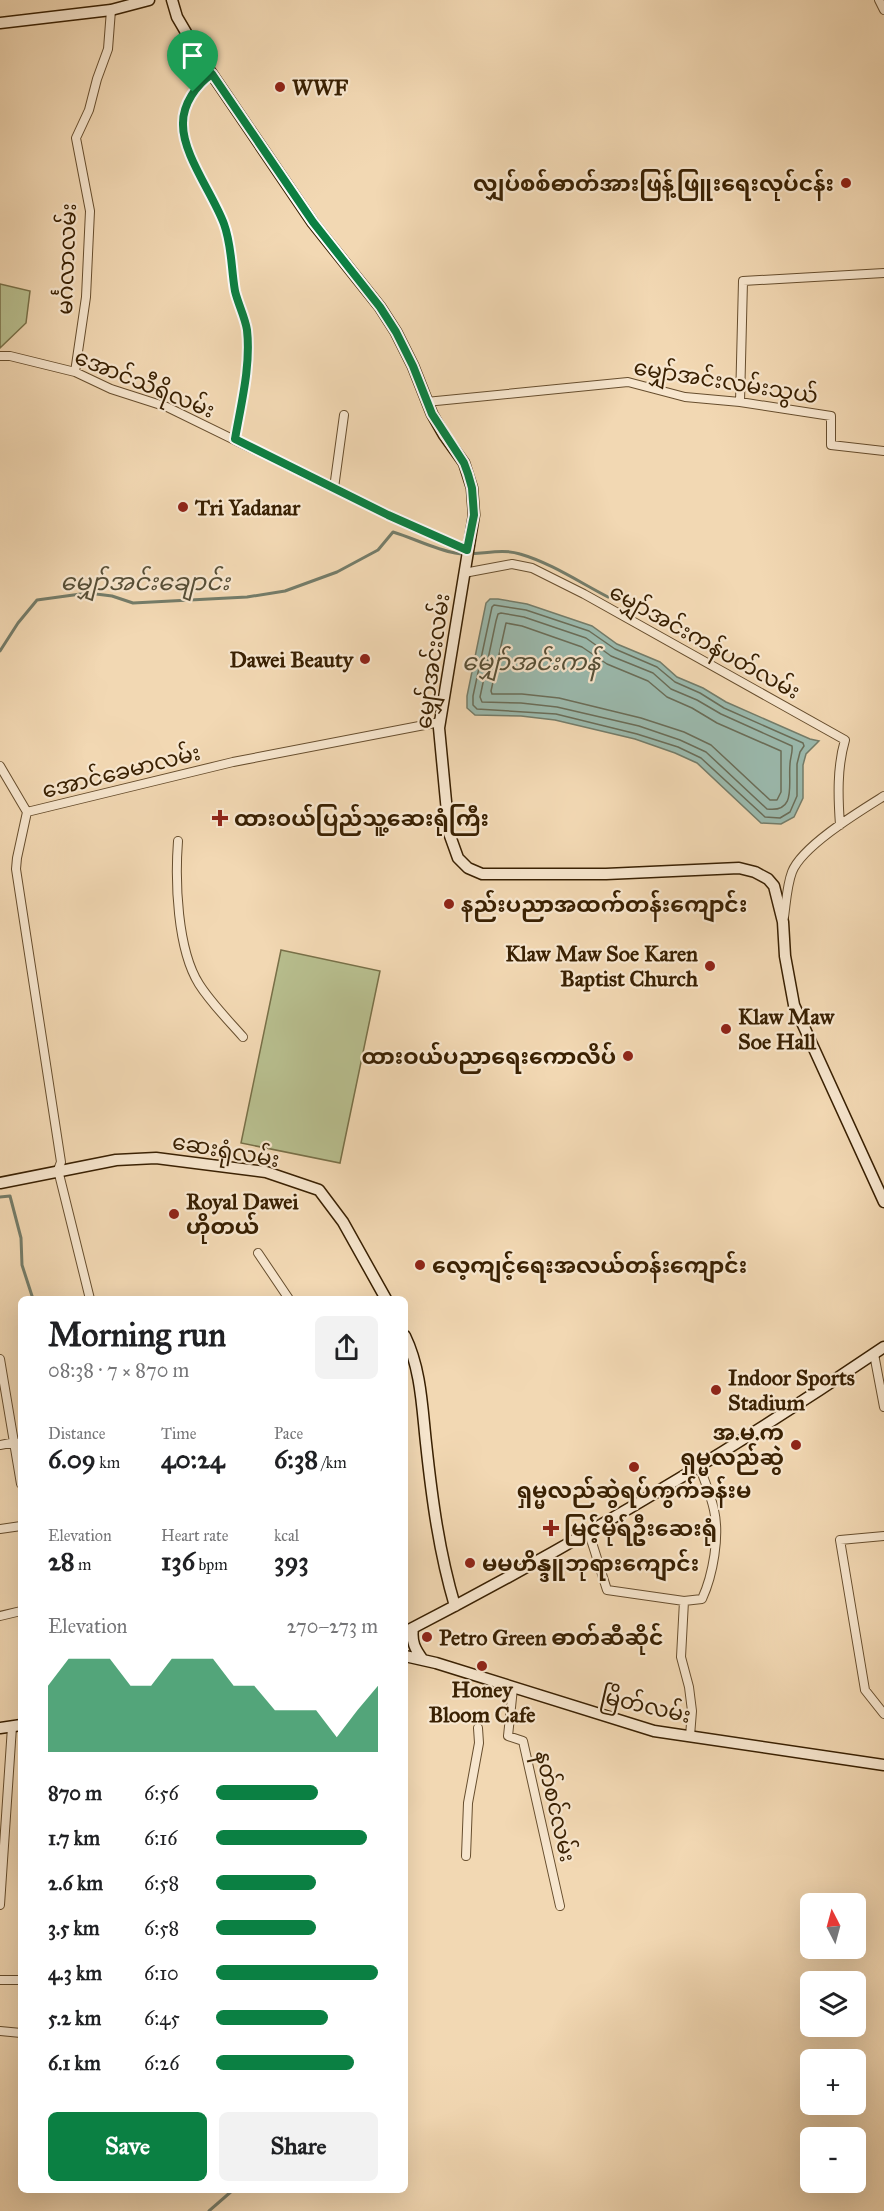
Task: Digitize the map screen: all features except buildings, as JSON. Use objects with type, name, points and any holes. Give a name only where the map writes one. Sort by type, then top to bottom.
[{"type":"main road","points":[[0,23],[111,10],[149,0]]},
{"type":"main road","name":"မျှော်အင်းလမ်း","points":[[172,0],[177,17],[212,74],[313,222],[385,315],[413,366],[426,402],[440,428],[464,463],[468,474],[472,488],[474,515],[440,722],[449,833],[458,858],[468,868],[482,874],[606,874],[739,868],[755,872],[768,879],[774,886],[783,921],[785,956],[794,1005],[884,1202]]},
{"type":"main road","name":"ဆေးရုံလမ်း","points":[[0,1183],[116,1160],[156,1158],[266,1172],[319,1190],[343,1222],[384,1296]]},
{"type":"main road","points":[[408,1342],[418,1374],[435,1519],[443,1566],[454,1606]]},
{"type":"main road","points":[[423,1660],[414,1648],[409,1630],[699,1465],[797,1406],[884,1347]]},
{"type":"main road","name":"မြိတ်လမ်း","points":[[408,1657],[654,1731],[884,1765]]},
{"type":"main road","points":[[0,1728],[16,1726]]},
{"type":"street","points":[[879,0],[884,10]]},
{"type":"street","name":"မင်္ဂလာလမ်း","points":[[75,372],[86,297],[90,211],[76,138],[89,110],[108,49],[111,10]]},
{"type":"street","points":[[212,74],[204,79],[193,92],[182,122],[184,140],[224,221],[230,242],[236,293],[247,330],[245,385],[235,439]]},
{"type":"street","points":[[740,402],[743,281],[884,273]]},
{"type":"street","name":"အောင်သီရိလမ်း","points":[[0,356],[10,356],[75,372],[111,389],[167,407],[467,550]]},
{"type":"street","name":"မျှော်အင်းလမ်းသွယ်","points":[[426,402],[628,382],[685,397],[740,402],[831,416],[831,445],[884,451]]},
{"type":"street","points":[[334,488],[344,415]]},
{"type":"street","name":"မျှော်အင်းကန်ပတ်လမ်း","points":[[464,573],[512,564],[532,568],[584,594],[845,740],[841,752],[838,798],[840,825]]},
{"type":"street","name":"အောင်ခေမာလမ်း","points":[[89,1296],[58,1170],[61,1162],[16,869],[27,812],[233,762],[440,722]]},
{"type":"street","points":[[0,766],[27,812]]},
{"type":"street","points":[[783,921],[792,871],[806,852],[840,825],[884,796]]},
{"type":"street","points":[[178,841],[176,876],[188,958],[199,984],[243,1037]]},
{"type":"street","points":[[258,1253],[287,1296]]},
{"type":"street","points":[[874,1354],[884,1407]]},
{"type":"street","points":[[0,1359],[18,1463]]},
{"type":"street","points":[[0,1445],[15,1442]]},
{"type":"street","points":[[588,1530],[607,1590],[684,1601],[702,1599],[708,1585],[715,1551],[715,1512],[699,1465]]},
{"type":"street","points":[[0,1530],[18,1527]]},
{"type":"street","points":[[884,1536],[840,1540],[865,1690],[884,1714]]},
{"type":"street","points":[[684,1601],[681,1657],[693,1711],[690,1736]]},
{"type":"street","points":[[0,1616],[18,1612]]},
{"type":"street","name":"နတ်စင်လမ်း","points":[[513,1688],[508,1736],[523,1741],[560,1906]]},
{"type":"street","points":[[0,1905],[2,1856],[16,1726]]},
{"type":"street","points":[[466,1856],[468,1803],[479,1743],[478,1728]]},
{"type":"street","points":[[0,1980],[18,1980]]},
{"type":"street","points":[[0,2031],[18,2033]]},
{"type":"green space","points":[[0,284],[30,291],[26,323],[0,348]]},
{"type":"green space","points":[[281,950],[380,971],[340,1163],[241,1143]]},
{"type":"water","name":"မျှော်အင်းကန်","points":[[490,599],[527,604],[592,626],[617,644],[660,662],[677,677],[703,688],[726,702],[819,741],[806,754],[803,765],[803,798],[794,817],[781,824],[761,823],[697,763],[635,739],[555,720],[521,716],[475,715],[467,708],[467,696],[486,603]]},
{"type":"waterway","name":"မျှော်အင်းချောင်း","points":[[0,651],[18,623],[37,600],[88,593],[112,596],[133,603],[247,597],[285,591],[337,572],[378,550],[393,532],[455,553],[504,551],[520,554],[554,568],[608,597]]},
{"type":"waterway","name":"မျှော်အင်းချောင်း","points":[[0,1197],[10,1196],[21,1238],[22,1265],[32,1296]]},
{"type":"waterway","name":"မျှော်အင်းချောင်း","points":[[209,2211],[230,2193]]},
{"type":"place","name":"WWF","points":[[280,87]]},
{"type":"place","name":"လျှပ်စစ်ဓာတ်အားဖြန့်ဖြူးရေးလုပ်ငန်း","points":[[846,183]]},
{"type":"place","name":"Tri Yadanar","points":[[183,507]]},
{"type":"place","name":"Dawei Beauty","points":[[365,659]]},
{"type":"place","name":"ထားဝယ်ပြည်သူ့ဆေးရုံကြီး","points":[[220,818]]},
{"type":"place","name":"နည်းပညာအထက်တန်းကျောင်း","points":[[449,904]]},
{"type":"place","name":"Klaw Maw Soe Karen Baptist Church","points":[[710,966]]},
{"type":"place","name":"Klaw Maw Soe Hall","points":[[726,1029]]},
{"type":"place","name":"ထားဝယ်ပညာရေးကောလိပ်","points":[[628,1056]]},
{"type":"place","name":"Royal Dawei ဟိုတယ်","points":[[174,1214]]},
{"type":"place","name":"လေ့ကျင့်ရေးအလယ်တန်းကျောင်း","points":[[420,1265]]},
{"type":"place","name":"Indoor Sports Stadium","points":[[716,1390]]},
{"type":"place","name":"အ.မ.က ရှမ္မလည်ဆွဲ","points":[[796,1445]]},
{"type":"place","name":"ရှမ္မလည်ဆွဲရပ်ကွက်ခန်းမ","points":[[634,1467]]},
{"type":"place","name":"မြင့်မိုရ်ဦးဆေးရုံ","points":[[551,1528]]},
{"type":"place","name":"မမဟိန္ဒူဘုရားကျောင်း","points":[[470,1563]]},
{"type":"place","name":"Petro Green ဓာတ်ဆီဆိုင်","points":[[427,1637]]},
{"type":"place","name":"Honey Bloom Cafe","points":[[482,1666]]},
{"type":"route","points":[[212,74],[313,222],[380,307],[396,332],[413,366],[432,414],[464,463],[468,474],[472,488],[474,515],[467,550],[388,515],[235,439],[245,385],[247,330],[236,293],[230,242],[224,221],[184,140],[182,122],[193,92],[204,79],[212,74]]}]
